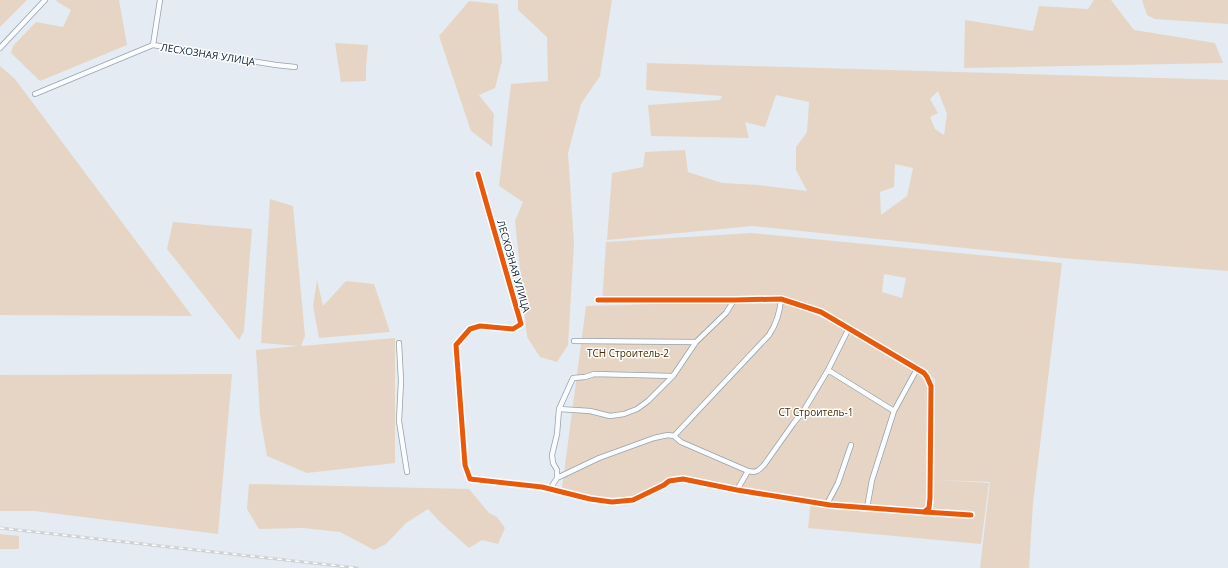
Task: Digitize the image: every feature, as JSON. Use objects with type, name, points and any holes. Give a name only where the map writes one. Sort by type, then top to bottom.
[{"type":"street","points":[[0,48],[45,0]]},
{"type":"street","points":[[153,45],[160,0]]},
{"type":"street","name":"ЛЕСХОЗНАЯ УЛИЦА","points":[[35,94],[153,45],[295,67]]},
{"type":"street","name":"ЛЕСХОЗНАЯ УЛИЦА","points":[[478,174],[521,324],[513,330],[480,326],[470,329],[456,345],[465,466],[470,479],[550,489]]},
{"type":"street","points":[[674,436],[769,335],[776,324],[780,312],[781,299]]},
{"type":"street","points":[[598,300],[781,299],[821,312],[924,373],[931,386],[930,498],[929,508],[924,512]]},
{"type":"street","points":[[559,409],[590,411],[610,416],[624,414],[637,409],[648,401],[673,376],[696,342],[726,313],[734,300]]},
{"type":"street","points":[[850,328],[828,370],[804,410],[758,471],[754,473],[748,471],[681,442],[674,436],[668,435],[654,438],[599,458],[557,478],[550,489],[590,499],[612,502],[634,500],[669,481],[683,479],[737,490],[827,504],[971,515]]},
{"type":"street","points":[[574,341],[696,342]]},
{"type":"street","points":[[399,343],[401,381],[399,421],[407,472]]},
{"type":"street","points":[[828,370],[894,411]]},
{"type":"street","points":[[867,508],[872,480],[894,411],[917,370]]},
{"type":"street","points":[[557,478],[557,470],[553,463],[552,455],[557,434],[559,409],[573,378],[585,378],[594,374],[673,376]]},
{"type":"street","points":[[827,504],[838,483],[851,445]]},
{"type":"street","points":[[737,490],[748,471]]},
{"type":"green space","points":[[0,0],[27,0],[0,27]]},
{"type":"green space","points":[[119,0],[127,45],[40,81],[11,53],[13,46],[36,22],[63,27],[71,10],[56,1]]},
{"type":"green space","points":[[518,0],[612,0],[600,76],[581,104],[568,153],[574,244],[568,345],[557,362],[540,357],[527,337],[515,221],[523,202],[499,186],[511,84],[548,81],[547,37],[518,10]]},
{"type":"green space","points":[[1094,0],[1111,0],[1134,30],[1215,43],[1223,63],[964,68],[965,20],[1033,31],[1039,6],[1088,9]]},
{"type":"green space","points":[[1142,0],[1228,0],[1228,24],[1155,19],[1147,15]]},
{"type":"green space","points":[[469,1],[498,4],[502,61],[495,88],[479,95],[494,114],[492,147],[471,131],[439,36]]},
{"type":"green space","points":[[335,43],[368,45],[366,81],[341,82]]},
{"type":"green space","points":[[647,63],[1228,80],[1228,271],[1062,258],[752,226],[607,240],[612,173],[643,167],[645,152],[685,150],[688,172],[722,183],[759,185],[807,191],[796,170],[796,147],[807,132],[809,102],[776,95],[765,127],[745,122],[749,138],[651,136],[648,105],[720,100],[722,96],[646,90]],"holes":[[[938,91],[947,114],[944,135],[935,129],[930,117],[938,113],[930,99]],[[895,164],[913,168],[907,196],[881,215],[880,192],[894,187]]]},
{"type":"green space","points":[[0,66],[15,79],[192,316],[0,315]]},
{"type":"green space","points":[[270,199],[293,206],[305,336],[301,346],[395,338],[395,463],[307,473],[267,456],[260,416],[256,350],[298,346],[261,343]]},
{"type":"green space","points":[[173,222],[252,229],[244,331],[239,340],[167,249]]},
{"type":"green space","points":[[752,233],[1062,263],[1033,503],[1029,568],[980,568],[990,482],[935,480],[989,483],[981,544],[808,528],[811,500],[739,489],[749,470],[682,441],[671,434],[654,436],[623,448],[656,438],[669,436],[673,437],[680,443],[746,471],[737,488],[683,478],[669,480],[634,499],[612,501],[590,498],[562,488],[586,306],[732,301],[725,312],[696,340],[673,374],[648,400],[637,408],[624,413],[609,414],[610,417],[624,415],[638,410],[649,402],[674,376],[698,342],[727,314],[735,301],[783,301],[848,329],[934,380],[935,414],[935,379],[849,328],[781,299],[729,298],[602,304],[606,242]],"holes":[[[884,274],[906,278],[902,298],[882,292]]]},
{"type":"green space","points":[[317,280],[323,306],[346,281],[374,284],[390,332],[319,338],[313,306]]},
{"type":"green space","points":[[232,374],[218,534],[35,511],[0,511],[0,375]]},
{"type":"green space","points":[[249,484],[469,489],[489,513],[497,517],[505,528],[498,544],[482,540],[469,548],[428,509],[406,523],[386,544],[374,550],[340,532],[303,528],[259,529],[247,509]]},
{"type":"green space","points":[[0,534],[19,536],[19,549],[0,549]]},
{"type":"railway","points":[[0,528],[357,568]]},
{"type":"cycle path","points":[[478,174],[521,324],[513,329],[480,326],[470,329],[456,345],[465,465],[470,479],[542,487],[590,499],[612,502],[633,500],[664,485],[669,481],[683,479],[737,490],[830,505],[971,515]]},
{"type":"cycle path","points":[[598,300],[781,299],[821,312],[924,373],[931,386],[930,498],[929,508],[924,512]]},
{"type":"park label","name":"ТСН Строитель-2","points":[[628,353]]},
{"type":"park label","name":"СТ Строитель-1","points":[[816,412]]}]
